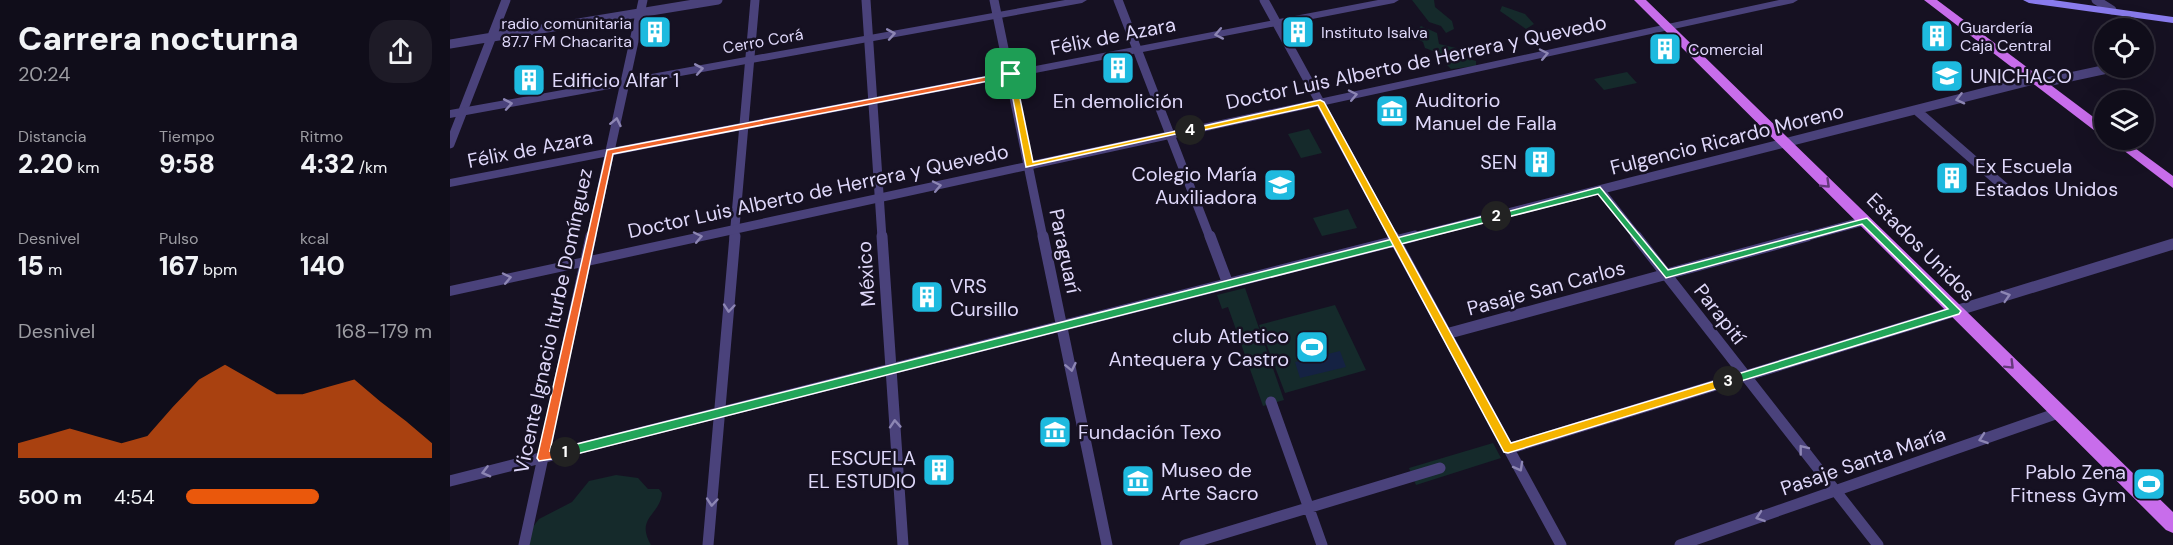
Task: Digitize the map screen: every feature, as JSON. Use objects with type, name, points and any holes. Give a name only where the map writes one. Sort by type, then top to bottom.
[{"type":"main road","name":"Estados Unidos","points":[[1640,0],[2173,524]]},
{"type":"main road","points":[[1930,0],[2094,123]]},
{"type":"main road","points":[[2029,0],[2173,20]]},
{"type":"main road","points":[[2129,150],[2173,183]]},
{"type":"street","points":[[450,144],[506,0]]},
{"type":"street","name":"Vicente Ignacio Iturbe Domínguez","points":[[524,545],[643,0]]},
{"type":"street","points":[[450,44],[718,0]]},
{"type":"street","points":[[708,545],[754,0]]},
{"type":"street","name":"México","points":[[866,0],[903,545]]},
{"type":"street","name":"Paraguarí","points":[[994,0],[1107,545]]},
{"type":"street","name":"Cerro Corá","points":[[450,114],[1082,0]]},
{"type":"street","points":[[1118,0],[1228,284]]},
{"type":"street","points":[[1264,0],[1561,545]]},
{"type":"street","name":"Félix de Azara","points":[[450,183],[1394,0]]},
{"type":"street","name":"Doctor Luis Alberto de Herrera y Quevedo","points":[[450,291],[1793,0]]},
{"type":"street","points":[[2096,0],[2112,10]]},
{"type":"street","name":"Fulgencio Ricardo Moreno","points":[[450,481],[1916,110],[2039,81],[2094,71]]},
{"type":"street","points":[[1916,110],[2009,191]]},
{"type":"street","name":"Parapití","points":[[1600,190],[1878,545]]},
{"type":"street","name":"Pasaje San Carlos","points":[[1446,334],[1864,221]]},
{"type":"street","points":[[1508,448],[2173,244]]},
{"type":"street","points":[[1271,402],[1322,545]]},
{"type":"street","name":"Pasaje Santa María","points":[[1680,545],[2058,413]]},
{"type":"street","points":[[1185,545],[1440,468]]},
{"type":"green space","points":[[1412,0],[1434,0],[1435,7],[1452,21],[1454,29],[1446,33],[1441,26],[1429,22]]},
{"type":"green space","points":[[1502,6],[1525,14],[1534,24],[1526,29],[1500,11]]},
{"type":"green space","points":[[1421,26],[1437,33],[1439,44],[1456,48],[1462,57],[1476,61],[1476,66],[1451,69],[1447,65],[1449,57],[1425,48],[1423,42],[1412,36]]},
{"type":"green space","points":[[1627,72],[1637,83],[1604,90],[1594,79]]},
{"type":"green space","points":[[1309,129],[1322,153],[1301,158],[1288,134]]},
{"type":"green space","points":[[1348,209],[1357,228],[1322,236],[1313,218]]},
{"type":"green space","points":[[1245,288],[1284,400],[1263,406],[1228,307],[1222,309],[1217,295]]},
{"type":"green space","name":"club Atletico Antequera y Castro","points":[[1335,305],[1366,370],[1285,393],[1259,325]]},
{"type":"green space","points":[[1493,443],[1501,458],[1416,485],[1409,468]]},
{"type":"green space","points":[[616,475],[638,478],[648,489],[659,489],[662,493],[657,507],[647,522],[647,536],[651,545],[519,545],[539,519],[572,502],[589,481]]},
{"type":"water","points":[[1340,351],[1346,367],[1300,378],[1295,362]]},
{"type":"place","name":"radio comunitaria 87.7 FM Chacarita","points":[[655,32]]},
{"type":"place","name":"Instituto Isalva","points":[[1298,32]]},
{"type":"place","name":"Guardería Caja Central","points":[[1937,36]]},
{"type":"place","name":"Comercial","points":[[1665,49]]},
{"type":"place","name":"En demolición","points":[[1118,68]]},
{"type":"place","name":"UNICHACO","points":[[1947,76]]},
{"type":"place","name":"Edificio Alfar 1","points":[[529,80]]},
{"type":"place","name":"Auditorio Manuel de Falla","points":[[1392,111]]},
{"type":"place","name":"SEN","points":[[1540,162]]},
{"type":"place","name":"Ex Escuela Estados Unidos","points":[[1952,178]]},
{"type":"place","name":"Colegio María Auxiliadora","points":[[1280,185]]},
{"type":"place","name":"VRS Cursillo","points":[[927,297]]},
{"type":"place","name":"club Atletico Antequera y Castro","points":[[1312,347]]},
{"type":"place","name":"Fundación Texo","points":[[1055,432]]},
{"type":"place","name":"ESCUELA EL ESTUDIO","points":[[939,470]]},
{"type":"place","name":"Museo de Arte Sacro","points":[[1138,481]]},
{"type":"place","name":"Pablo Zena Fitness Gym","points":[[2149,484]]},
{"type":"route","points":[[1011,74],[610,152],[543,458],[1145,305],[1396,242],[1464,225],[1600,190],[1666,274],[1864,221],[1956,311],[1508,448],[1396,242],[1320,102],[1029,165],[1011,74]]}]
